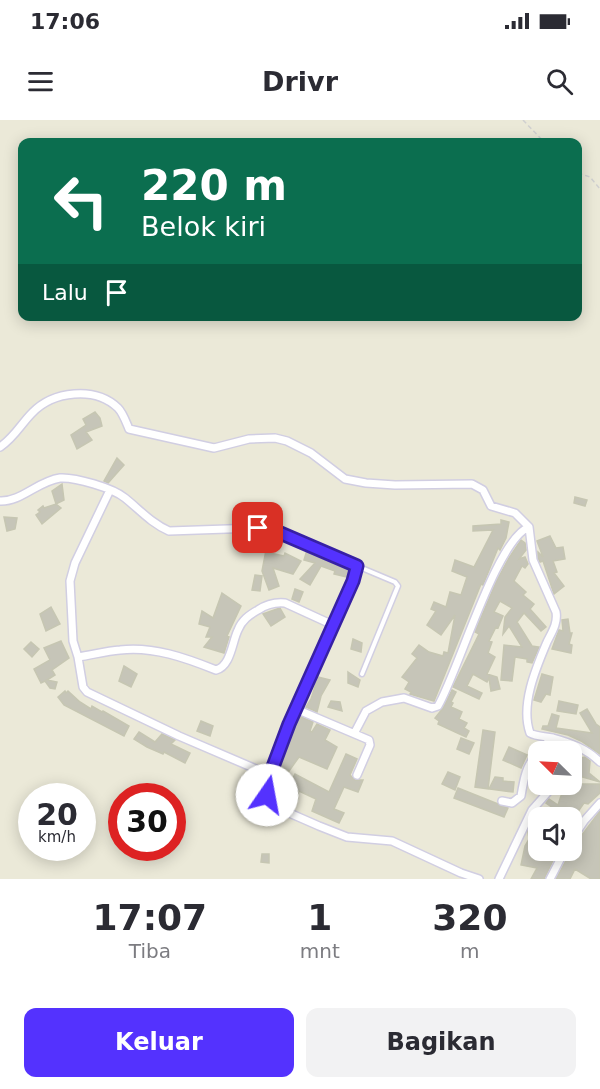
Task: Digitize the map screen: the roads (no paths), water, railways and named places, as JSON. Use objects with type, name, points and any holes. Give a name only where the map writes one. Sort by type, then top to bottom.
[{"type":"street","points":[[0,447],[9,441],[33,411],[48,402],[70,394],[93,396],[119,409],[129,429],[133,431],[154,433],[214,448],[249,439],[275,438],[287,441],[311,453],[345,480],[395,485],[472,484],[483,490],[491,506],[515,513],[529,527],[533,560],[556,612],[557,620],[530,692],[527,725],[530,733],[535,736],[561,741]]},
{"type":"street","points":[[0,501],[15,498],[48,481],[70,478],[123,496],[158,526],[169,531],[271,529],[357,566],[353,581],[296,709],[270,775],[265,788],[267,795],[287,812],[347,837],[392,841],[479,879]]},
{"type":"street","points":[[110,490],[75,563],[70,581],[72,633],[82,687],[87,692],[179,736],[270,775]]},
{"type":"street","points":[[355,732],[366,711],[382,702],[404,698],[432,708],[438,706],[465,646],[489,583],[517,535],[529,527]]},
{"type":"street","points":[[78,657],[140,649],[167,653],[216,670],[225,665],[242,622],[264,606],[277,602],[285,603],[333,625]]},
{"type":"street","points":[[296,709],[355,732],[369,740],[370,745],[357,775]]},
{"type":"street","points":[[582,748],[600,762]]},
{"type":"street","points":[[502,801],[512,803],[521,796],[528,766]]},
{"type":"street","points":[[499,879],[532,810],[545,795]]},
{"type":"street","points":[[582,824],[600,803]]},
{"type":"street","points":[[550,879],[559,861]]},
{"type":"lane","points":[[357,566],[395,582],[398,586],[362,674]]}]
